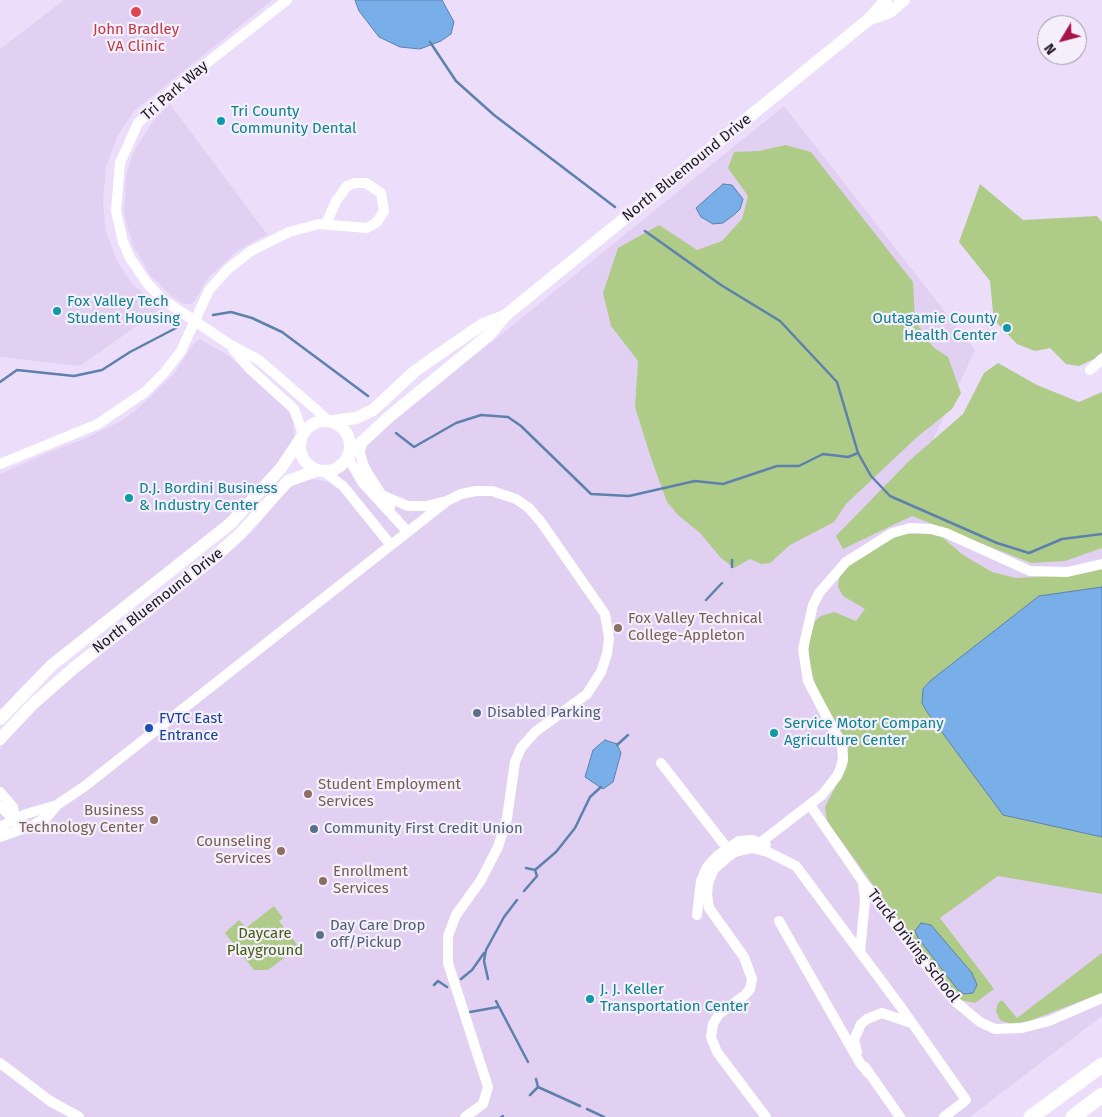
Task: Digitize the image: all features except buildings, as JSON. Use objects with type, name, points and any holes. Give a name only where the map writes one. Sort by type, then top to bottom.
[{"type":"highway","points":[[1031,1117],[1102,1065]]},
{"type":"highway","points":[[1073,1117],[1102,1095]]},
{"type":"main road","name":"North Bluemound Drive","points":[[349,455],[361,442],[490,334],[506,315],[868,20],[886,0]]},
{"type":"main road","name":"North Bluemound Drive","points":[[868,20],[890,12],[904,0]]},
{"type":"main road","name":"North Bluemound Drive","points":[[330,421],[356,418],[373,410],[414,372],[432,359],[483,324],[506,315]]},
{"type":"main road","points":[[330,421],[341,426],[348,434],[351,443],[349,455],[338,468],[321,470],[310,465],[303,458],[300,448],[302,436],[313,423],[330,421]]},
{"type":"main road","name":"North Bluemound Drive","points":[[0,718],[52,664],[231,523],[281,468],[302,436]]},
{"type":"main road","name":"North Bluemound Drive","points":[[0,739],[33,704],[67,673],[240,534],[288,481],[321,470]]},
{"type":"street","name":"Tri Park Way","points":[[287,0],[152,108],[138,124],[120,163],[116,210],[126,250],[135,266],[157,293],[195,322],[259,360],[330,421]]},
{"type":"street","points":[[0,464],[98,424],[133,402],[172,363],[190,334],[209,290],[240,259],[261,245],[289,232],[326,224],[367,228],[373,225],[384,211],[381,193],[366,183],[355,183],[347,186],[336,201],[326,224]]},
{"type":"street","name":"Tri Park Way","points":[[230,344],[250,369],[294,409],[302,436]]},
{"type":"street","points":[[1090,370],[1102,360]]},
{"type":"street","points":[[361,442],[360,454],[366,469],[391,512]]},
{"type":"street","points":[[349,455],[362,482],[407,531]]},
{"type":"street","points":[[321,470],[347,491],[390,544]]},
{"type":"street","points":[[0,827],[57,805],[85,786],[447,501],[468,492],[492,491],[516,499],[529,508],[548,530],[605,614],[609,638],[607,654],[600,672],[587,694],[535,732],[521,748],[515,762],[507,818],[498,847],[481,880],[456,914],[448,936],[447,950],[450,969],[488,1087],[483,1104],[465,1117]]},
{"type":"street","points":[[383,496],[402,504],[415,506],[447,501]]},
{"type":"street","points":[[760,843],[822,795],[837,776],[843,759],[843,753],[835,731],[808,681],[804,658],[804,641],[816,599],[824,585],[843,565],[880,540],[910,528],[930,529],[946,533],[1030,571],[1068,572],[1102,564]]},
{"type":"street","points":[[662,763],[726,848]]},
{"type":"street","points":[[0,792],[13,808],[14,820]]},
{"type":"street","points":[[0,837],[20,831],[47,817],[57,805]]},
{"type":"street","name":"Truck Driving School","points":[[810,805],[863,882],[941,985],[956,1002],[980,1022],[995,1029],[1022,1028],[1049,1021],[1102,998]]},
{"type":"street","points":[[0,806],[14,820],[20,831]]},
{"type":"street","points":[[697,915],[701,881],[707,868],[726,848],[739,841],[752,840],[787,854]]},
{"type":"street","points":[[766,1117],[717,1052],[711,1037],[713,1024],[719,1014],[745,995],[750,989],[752,979],[744,957],[709,908],[708,883],[714,869],[735,852],[745,848],[758,849],[796,866],[860,952],[966,1100],[944,1117]]},
{"type":"street","name":"Truck Driving School","points":[[860,952],[865,900],[863,882]]},
{"type":"street","points":[[779,921],[860,1063],[900,1117]]},
{"type":"street","points":[[868,1073],[855,1048],[854,1040],[861,1024],[866,1019],[882,1013],[912,1023]]},
{"type":"street","points":[[0,1063],[50,1101],[79,1117]]},
{"type":"shaded area","points":[[64,0],[272,0],[134,111],[118,135],[106,167],[103,202],[106,232],[117,261],[133,285],[162,308],[80,366],[0,357],[0,49]]},
{"type":"shaded area","points":[[170,104],[267,234],[237,251],[208,278],[194,302],[190,304],[184,304],[174,298],[150,275],[133,246],[124,214],[126,176],[133,153],[153,121]]},
{"type":"shaded area","name":"Fox Valley Technical College-Appleton","points":[[784,106],[975,350],[904,502],[1102,534],[1102,1016],[970,1117],[0,1117],[0,749],[16,728],[52,693],[218,563],[254,530],[289,487],[314,479],[329,482],[366,450],[369,441]]},
{"type":"shaded area","points":[[200,339],[229,356],[288,410],[293,420],[294,437],[280,461],[242,504],[217,527],[50,659],[19,689],[0,711],[0,474],[84,439],[121,421],[136,410],[173,375],[195,342]]},
{"type":"green space","points":[[786,145],[811,152],[913,282],[915,321],[933,347],[948,357],[961,393],[952,409],[916,438],[846,504],[834,522],[790,545],[770,563],[761,564],[750,559],[734,568],[721,558],[700,533],[678,515],[667,502],[635,407],[638,361],[611,326],[603,293],[618,248],[659,225],[697,250],[722,241],[742,219],[748,196],[728,168],[734,152],[759,151]]},
{"type":"green space","points":[[980,184],[1023,220],[1097,216],[1102,222],[1102,352],[1094,359],[1079,366],[1066,364],[1050,348],[1035,351],[1017,344],[997,323],[993,312],[990,281],[959,242]]},
{"type":"green space","points":[[998,363],[1037,385],[1079,402],[1102,392],[1102,548],[1065,561],[1031,563],[912,516],[843,549],[836,536],[909,461],[963,414],[984,373]]},
{"type":"green space","points":[[927,533],[942,537],[963,555],[992,572],[1016,578],[1073,575],[1102,567],[1102,587],[1039,596],[930,681],[923,689],[1003,815],[1102,837],[1102,894],[998,876],[940,918],[994,989],[975,1003],[961,1000],[946,986],[827,821],[825,807],[848,763],[848,747],[843,734],[817,690],[809,663],[809,642],[815,621],[821,616],[834,612],[856,621],[865,609],[843,596],[838,587],[840,573],[851,563],[888,540],[905,534]]},
{"type":"green space","name":"Daycare Playground","points":[[274,906],[283,918],[279,921],[299,947],[268,970],[254,970],[225,933],[239,920],[246,928]]},
{"type":"green space","points":[[1102,953],[1102,993],[1029,1021],[1011,1024],[1000,1020],[996,1011],[998,1003],[1002,1000],[1017,1018]]},
{"type":"water","points":[[355,0],[442,0],[454,22],[451,34],[441,41],[420,49],[400,47],[379,37],[359,11]]},
{"type":"water","points":[[723,184],[732,185],[743,199],[740,209],[735,214],[723,223],[713,224],[701,217],[696,208]]},
{"type":"water","points":[[1102,587],[1102,837],[1003,815],[922,703],[923,689],[930,681],[1039,596]]},
{"type":"water","points":[[605,740],[617,744],[621,753],[613,782],[603,789],[585,777],[593,750]]},
{"type":"water","points":[[921,923],[931,925],[972,973],[977,985],[973,993],[964,994],[958,990],[918,938],[915,931]]},
{"type":"waterway","points":[[430,42],[456,81],[494,115],[615,207]]},
{"type":"waterway","points":[[645,231],[721,285],[780,321],[837,382],[858,453],[871,476],[890,496],[997,543],[1029,553],[1062,539],[1102,534]]},
{"type":"waterway","points":[[213,315],[231,312],[252,318],[282,332],[368,396]]},
{"type":"waterway","points":[[0,382],[17,370],[74,376],[102,370],[130,352],[176,328]]},
{"type":"waterway","points":[[396,433],[414,447],[456,423],[481,415],[508,417],[521,426],[591,494],[629,496],[695,481],[723,484],[777,466],[799,466],[823,454],[848,457],[858,453]]},
{"type":"waterway","points":[[732,560],[732,567]]},
{"type":"waterway","points":[[706,600],[722,583]]},
{"type":"waterway","points":[[617,745],[628,735]]},
{"type":"waterway","points":[[524,891],[537,876],[535,870],[556,852],[575,828],[590,797],[601,787]]},
{"type":"waterway","points":[[526,868],[535,870]]},
{"type":"waterway","points":[[488,979],[484,961],[486,950],[504,917],[517,900]]},
{"type":"waterway","points":[[461,979],[472,970],[484,953]]},
{"type":"waterway","points":[[434,985],[438,981],[447,987]]},
{"type":"waterway","points":[[496,1001],[528,1062]]},
{"type":"waterway","points":[[470,1012],[498,1007]]},
{"type":"waterway","points":[[530,1095],[538,1087],[536,1079]]},
{"type":"waterway","points":[[538,1087],[580,1106]]},
{"type":"waterway","points":[[587,1109],[604,1117]]},
{"type":"place","name":"John Bradley VA Clinic","points":[[136,12]]},
{"type":"place","name":"Tri County Community Dental","points":[[221,121]]},
{"type":"place","name":"Fox Valley Tech Student Housing","points":[[57,311]]},
{"type":"place","name":"Outagamie County Health Center","points":[[1007,328]]},
{"type":"place","name":"D.J. Bordini Business & Industry Center","points":[[129,498]]},
{"type":"place","name":"Fox Valley Technical College-Appleton","points":[[618,628]]},
{"type":"place","name":"Disabled Parking","points":[[477,713]]},
{"type":"place","name":"FVTC East Entrance","points":[[149,728]]},
{"type":"place","name":"Service Motor Company Agriculture Center","points":[[774,733]]},
{"type":"place","name":"Student Employment Services","points":[[308,794]]},
{"type":"place","name":"Business Technology Center","points":[[154,820]]},
{"type":"place","name":"Community First Credit Union","points":[[314,829]]},
{"type":"place","name":"Counseling Services","points":[[281,851]]},
{"type":"place","name":"Enrollment Services","points":[[323,881]]},
{"type":"place","name":"Day Care Drop off/Pickup","points":[[320,935]]},
{"type":"place","name":"J. J. Keller Transportation Center","points":[[590,999]]}]
